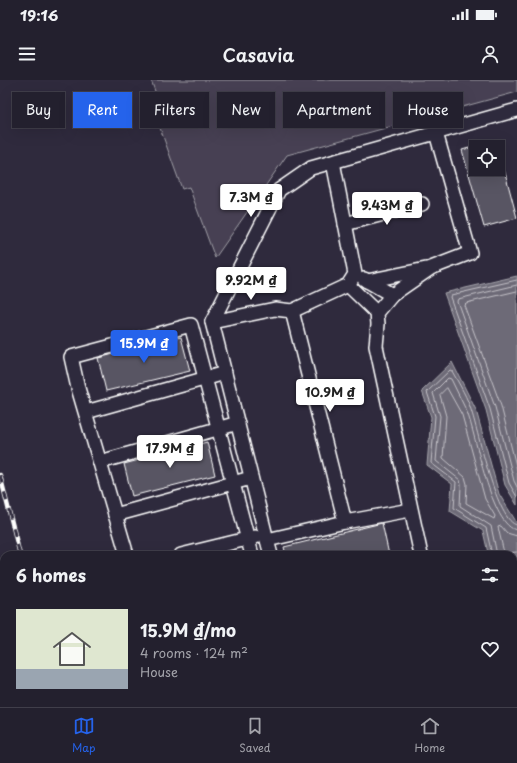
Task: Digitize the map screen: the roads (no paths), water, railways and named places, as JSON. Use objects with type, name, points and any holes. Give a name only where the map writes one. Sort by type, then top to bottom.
[{"type":"street","points":[[270,551],[212,322],[279,190],[311,168],[517,110]]},
{"type":"street","points":[[367,281],[431,268],[470,253],[436,133]]},
{"type":"street","points":[[212,322],[275,309],[292,311],[348,285],[355,274],[332,162]]},
{"type":"street","points":[[345,224],[422,204]]},
{"type":"street","points":[[377,313],[392,295],[431,268]]},
{"type":"street","points":[[355,274],[392,295]]},
{"type":"street","points":[[348,285],[377,313],[378,324],[376,346],[410,510],[417,532],[419,551]]},
{"type":"street","points":[[292,311],[345,522]]},
{"type":"street","points":[[126,551],[78,388],[71,357],[191,325],[251,551]]},
{"type":"street","points":[[86,412],[206,377],[225,373]]},
{"type":"street","points":[[100,462],[238,423]]},
{"type":"street","points":[[115,515],[252,478]]},
{"type":"street","points":[[198,551],[248,539],[266,538],[410,510]]},
{"type":"water","points":[[517,276],[517,505],[505,485],[486,410],[444,293]]},
{"type":"water","points":[[452,362],[476,410],[499,494],[517,523],[517,551],[488,551],[483,531],[450,511],[452,484],[427,465],[431,417],[422,391]]},
{"type":"railway","points":[[0,475],[19,551]]}]
